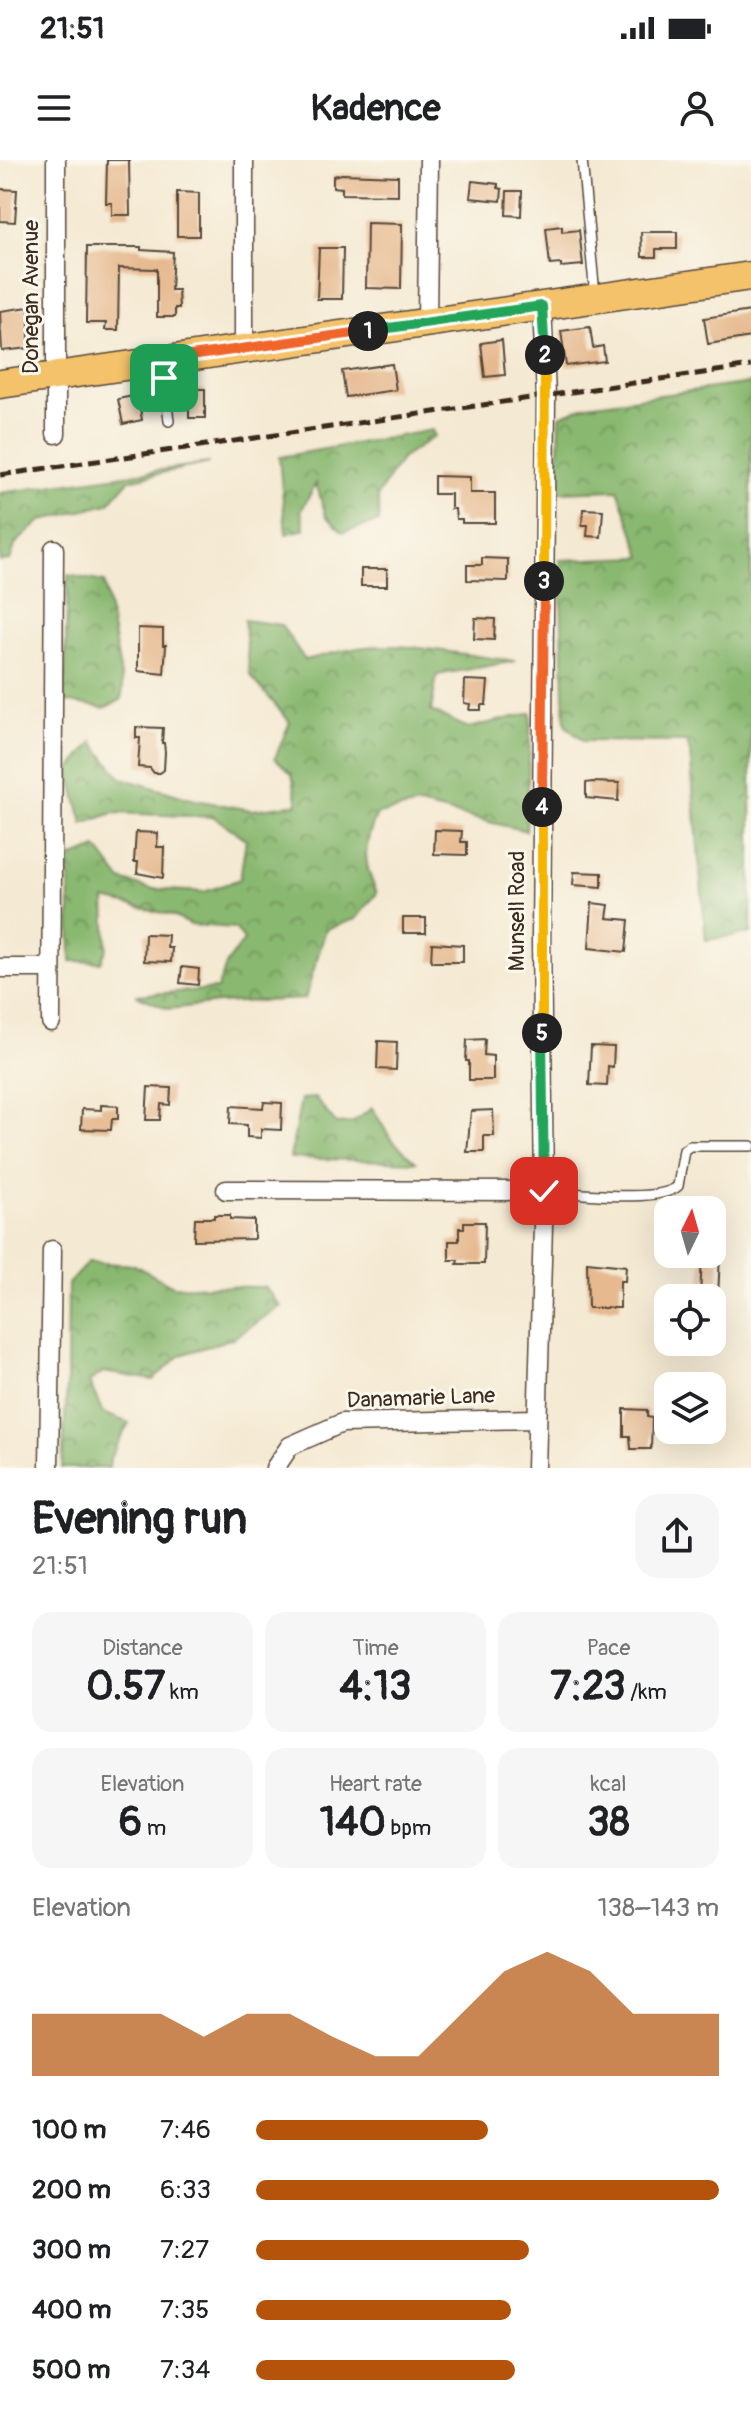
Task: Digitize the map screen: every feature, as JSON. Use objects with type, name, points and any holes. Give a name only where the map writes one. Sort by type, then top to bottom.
[{"type":"main road","points":[[0,384],[751,276]]},
{"type":"street","name":"Donegan Avenue","points":[[56,160],[56,434]]},
{"type":"street","points":[[244,160],[244,349]]},
{"type":"street","points":[[427,322],[429,160]]},
{"type":"street","name":"Munsell Road","points":[[536,1468],[544,1191],[541,938],[546,384],[542,306]]},
{"type":"street","points":[[51,1022],[54,549]]},
{"type":"street","points":[[0,968],[50,968]]},
{"type":"street","points":[[226,1190],[544,1191]]},
{"type":"street","points":[[49,1468],[52,1250]]},
{"type":"street","name":"Danamarie Lane","points":[[275,1468],[290,1446],[342,1423],[537,1419]]},
{"type":"lane","points":[[582,160],[596,298]]},
{"type":"lane","points":[[162,360],[169,421]]},
{"type":"lane","points":[[544,1191],[632,1196],[666,1194],[678,1186],[684,1150],[690,1146],[751,1146]]},
{"type":"green space","points":[[751,383],[751,933],[706,940],[687,742],[583,741],[565,725],[560,560],[642,557],[618,490],[558,492],[560,416],[587,405]]},
{"type":"green space","points":[[432,430],[435,436],[401,459],[378,495],[379,522],[343,532],[326,516],[316,483],[301,511],[305,529],[286,534],[279,457]]},
{"type":"green space","points":[[209,463],[129,480],[108,504],[41,521],[16,543],[10,560],[0,561],[0,493]]},
{"type":"green space","points":[[68,575],[104,582],[123,688],[121,700],[104,708],[64,701]]},
{"type":"green space","points":[[244,620],[281,625],[305,660],[351,649],[385,646],[516,661],[437,675],[431,711],[468,728],[531,713],[526,831],[419,805],[377,814],[366,854],[377,893],[356,919],[326,929],[305,999],[169,1009],[136,995],[217,989],[227,963],[244,940],[235,928],[191,925],[171,915],[105,899],[107,948],[101,962],[71,961],[69,859],[97,848],[121,880],[150,889],[204,892],[240,879],[246,839],[214,817],[113,813],[83,824],[69,771],[93,742],[121,778],[195,800],[252,810],[298,804],[292,774],[275,758],[290,722],[250,675]]},
{"type":"green space","points":[[315,1098],[336,1124],[352,1123],[372,1108],[391,1139],[416,1162],[290,1158],[301,1099]]},
{"type":"green space","points":[[88,1262],[134,1265],[173,1286],[264,1287],[281,1306],[233,1338],[181,1355],[153,1380],[103,1372],[89,1382],[103,1413],[129,1423],[110,1458],[109,1468],[62,1468],[68,1284]]},
{"type":"building","points":[[107,160],[129,160],[130,215],[112,215],[112,203],[106,203]]},
{"type":"building","points":[[333,176],[398,176],[398,195],[342,194],[342,188],[333,187]]},
{"type":"building","points":[[472,181],[498,184],[498,188],[502,189],[501,201],[470,198]]},
{"type":"building","points":[[0,189],[17,190],[15,222],[0,221]]},
{"type":"building","points":[[507,191],[522,191],[521,216],[506,215]]},
{"type":"building","points":[[177,192],[199,193],[199,236],[177,236]]},
{"type":"building","points":[[367,223],[402,224],[401,289],[366,288]]},
{"type":"building","points":[[562,226],[562,232],[579,230],[583,265],[550,265],[546,228]]},
{"type":"building","points":[[641,232],[677,232],[677,249],[656,249],[656,257],[642,257]]},
{"type":"building","points":[[87,247],[141,247],[141,250],[173,252],[171,290],[178,290],[179,308],[175,308],[175,317],[157,317],[157,269],[119,268],[118,330],[105,330],[106,323],[86,323]]},
{"type":"building","points":[[319,248],[343,248],[342,299],[317,299]]},
{"type":"building","points":[[29,307],[29,348],[2,351],[0,311]]},
{"type":"building","points":[[751,311],[751,337],[708,344],[704,318]]},
{"type":"building","points":[[590,327],[593,348],[603,346],[605,361],[566,366],[561,331]]},
{"type":"building","points":[[502,340],[505,375],[485,377],[481,343]]},
{"type":"building","points":[[392,364],[396,390],[346,397],[342,371]]},
{"type":"building","points":[[189,389],[205,389],[205,418],[189,418]]},
{"type":"building","points":[[138,395],[142,420],[123,424],[118,399]]},
{"type":"building","points":[[434,476],[470,477],[470,493],[495,493],[495,523],[462,523],[462,519],[456,519],[455,509],[451,509],[451,494],[434,494]]},
{"type":"building","points":[[583,509],[603,510],[601,537],[587,536],[588,525],[582,525]]},
{"type":"building","points":[[482,558],[508,559],[508,581],[467,580],[467,565],[482,565]]},
{"type":"building","points":[[361,569],[387,569],[387,586],[361,586]]},
{"type":"building","points":[[475,618],[495,619],[494,640],[474,639]]},
{"type":"building","points":[[138,628],[163,629],[163,645],[166,645],[164,674],[138,671]]},
{"type":"building","points":[[465,680],[488,681],[486,705],[481,705],[481,710],[469,710],[470,704],[464,703]]},
{"type":"building","points":[[136,727],[163,728],[164,770],[160,773],[138,767],[140,738],[136,738]]},
{"type":"building","points":[[586,783],[619,783],[618,801],[586,798]]},
{"type":"building","points":[[435,830],[462,831],[461,842],[467,842],[467,855],[434,854]]},
{"type":"building","points":[[136,832],[158,833],[157,847],[164,847],[163,878],[137,873],[138,862],[134,862]]},
{"type":"building","points":[[574,872],[602,873],[602,887],[573,885]]},
{"type":"building","points":[[592,903],[609,905],[607,918],[629,920],[626,952],[589,948]]},
{"type":"building","points":[[403,918],[426,918],[426,933],[403,933]]},
{"type":"building","points":[[145,934],[168,935],[167,948],[172,948],[171,962],[144,961]]},
{"type":"building","points":[[432,943],[463,945],[463,962],[431,962]]},
{"type":"building","points":[[182,967],[199,969],[198,985],[180,983]]},
{"type":"building","points":[[485,1039],[484,1055],[493,1056],[493,1080],[469,1080],[467,1040]]},
{"type":"building","points":[[378,1041],[397,1042],[396,1070],[377,1069]]},
{"type":"building","points":[[591,1046],[614,1047],[613,1067],[608,1066],[607,1086],[589,1085]]},
{"type":"building","points":[[148,1087],[171,1088],[170,1105],[161,1104],[160,1120],[146,1120]]},
{"type":"building","points":[[264,1102],[282,1103],[281,1130],[261,1129],[261,1138],[247,1137],[247,1125],[230,1124],[231,1106],[263,1108]]},
{"type":"building","points":[[101,1105],[118,1106],[118,1119],[112,1119],[111,1130],[81,1129],[82,1109],[101,1110]]},
{"type":"building","points":[[493,1110],[494,1136],[484,1136],[484,1152],[467,1152],[471,1111]]},
{"type":"building","points":[[214,1215],[254,1220],[254,1239],[194,1240],[195,1218],[214,1218]]},
{"type":"building","points":[[464,1222],[485,1222],[484,1264],[457,1264],[458,1260],[449,1260],[449,1241],[459,1241],[459,1228],[464,1228]]},
{"type":"building","points":[[587,1262],[626,1266],[625,1281],[620,1281],[620,1308],[588,1308]]},
{"type":"building","points":[[701,1268],[719,1268],[719,1284],[701,1284]]},
{"type":"building","points":[[624,1409],[647,1410],[647,1417],[652,1418],[651,1449],[631,1449],[630,1436],[624,1436]]},
{"type":"railway","points":[[0,475],[751,366]]},
{"type":"route","points":[[164,378],[162,360],[542,306],[546,396],[541,938],[544,1191]]}]
